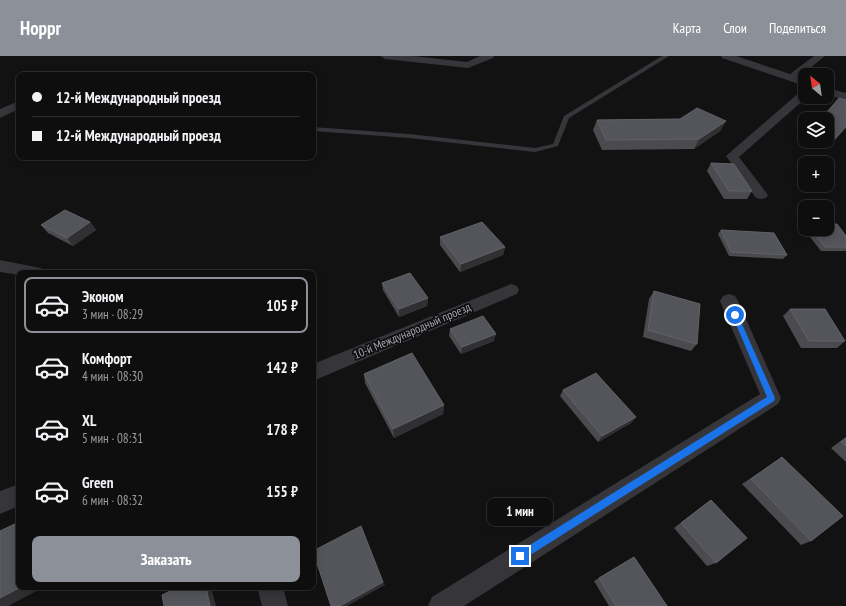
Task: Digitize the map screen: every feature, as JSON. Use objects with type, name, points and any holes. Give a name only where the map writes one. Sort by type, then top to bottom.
[{"type":"street","points":[[385,56],[468,65],[488,56]]},
{"type":"street","points":[[726,56],[798,80]]},
{"type":"street","points":[[792,78],[820,56]]},
{"type":"street","points":[[834,93],[846,97]]},
{"type":"street","points":[[761,195],[732,156],[798,98]]},
{"type":"street","points":[[0,114],[16,106]]},
{"type":"street","points":[[0,266],[23,270]]},
{"type":"street","name":"10-й Международный проезд","points":[[316,372],[511,290]]},
{"type":"street","points":[[441,606],[771,398],[729,301]]},
{"type":"street","points":[[0,503],[16,496]]},
{"type":"street","points":[[271,590],[275,606]]},
{"type":"lane","points":[[316,129],[409,136],[535,150],[556,145],[566,117],[666,56]]},
{"type":"building","points":[[839,98],[846,100],[846,126],[835,139],[834,112],[827,112]]},
{"type":"building","points":[[697,108],[726,121],[699,139],[606,140],[597,120],[680,119]]},
{"type":"building","points":[[711,163],[734,164],[752,191],[729,191]]},
{"type":"building","points":[[65,210],[90,222],[67,238],[41,225]]},
{"type":"building","points":[[482,222],[505,247],[461,264],[440,237]]},
{"type":"building","points":[[834,224],[837,224],[846,236],[846,247],[825,247],[816,236],[834,236]]},
{"type":"building","points":[[721,230],[774,233],[787,255],[731,252]]},
{"type":"building","points":[[410,273],[428,298],[399,309],[382,283]]},
{"type":"building","points":[[654,291],[700,304],[697,344],[648,330]]},
{"type":"building","points":[[790,309],[825,309],[845,341],[809,341]]},
{"type":"building","points":[[483,316],[496,334],[462,347],[450,329]]},
{"type":"building","points":[[412,353],[444,405],[393,429],[364,374]]},
{"type":"building","points":[[596,373],[636,417],[602,436],[563,390]]},
{"type":"building","points":[[846,438],[846,446],[841,442]]},
{"type":"building","points":[[782,457],[843,516],[811,541],[751,479]]},
{"type":"building","points":[[711,500],[747,538],[716,563],[681,523]]},
{"type":"building","points":[[16,523],[16,590],[0,598],[0,531]]},
{"type":"building","points":[[361,526],[383,582],[340,606],[331,606],[316,560],[316,549]]},
{"type":"building","points":[[634,557],[667,606],[616,606],[599,578]]},
{"type":"building","points":[[172,590],[207,590],[210,606],[164,606],[162,595]]},
{"type":"route","points":[[520,556],[771,398],[735,315]]}]
